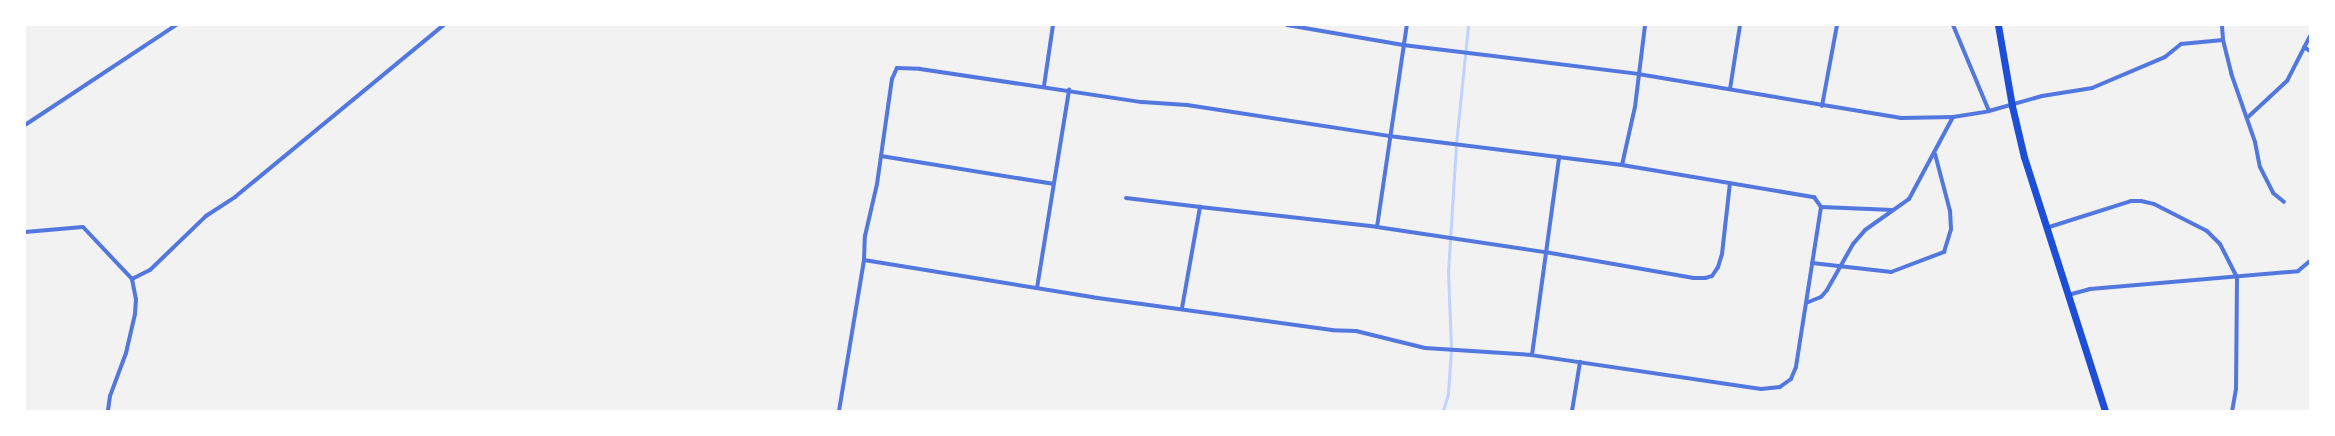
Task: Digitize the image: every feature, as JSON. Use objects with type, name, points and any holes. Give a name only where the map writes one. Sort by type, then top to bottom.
[{"type":"highway","points":[[1998,25],[2012,106],[2046,228],[2105,411]]},
{"type":"street","points":[[25,125],[176,25]]},
{"type":"street","points":[[132,279],[150,270],[206,216],[235,197],[444,25]]},
{"type":"street","points":[[1044,86],[1053,25]]},
{"type":"street","points":[[1287,25],[1403,45],[1638,74],[1822,106],[1901,118],[1953,118],[2012,106],[2042,96],[2092,88],[2165,57],[2181,44],[2223,40]]},
{"type":"street","points":[[1377,227],[1389,136],[1407,25]]},
{"type":"street","points":[[1622,165],[1635,107],[1645,25]]},
{"type":"street","points":[[1730,89],[1740,25]]},
{"type":"street","points":[[1822,106],[1837,25]]},
{"type":"street","points":[[1953,25],[1989,111]]},
{"type":"street","points":[[2222,25],[2223,40],[2231,73],[2247,118],[2260,168],[2274,193],[2284,202]]},
{"type":"street","points":[[2247,118],[2287,81],[2310,36]]},
{"type":"street","points":[[2304,47],[2310,51]]},
{"type":"street","points":[[839,411],[864,260],[866,236],[881,156],[892,79],[897,68],[920,69],[1044,86],[1142,102],[1187,105],[1389,136],[1622,165],[1814,197],[1821,207],[1796,367],[1791,379],[1780,387],[1760,389],[1532,355],[1425,348],[1356,331],[1318,328],[1037,288],[864,260]]},
{"type":"street","points":[[1037,288],[1068,90]]},
{"type":"street","points":[[1806,303],[1821,297],[1853,244],[1865,230],[1909,199],[1953,118]]},
{"type":"street","points":[[1812,263],[1891,272],[1944,252],[1951,229],[1950,211],[1935,151]]},
{"type":"street","points":[[881,156],[1053,184]]},
{"type":"street","points":[[1532,355],[1559,157]]},
{"type":"street","points":[[1126,198],[1377,227],[1546,252],[1694,278],[1712,276],[1718,267],[1722,254],[1730,183]]},
{"type":"street","points":[[2046,228],[2131,201],[2154,204],[2207,231],[2220,244],[2237,277],[2236,389],[2232,411]]},
{"type":"street","points":[[1182,308],[1200,207]]},
{"type":"street","points":[[1821,207],[1894,210]]},
{"type":"street","points":[[25,232],[83,227],[132,279],[136,298],[135,314],[126,353],[110,396],[108,411]]},
{"type":"street","points":[[2068,295],[2090,290],[2298,272],[2310,261]]},
{"type":"street","points":[[1572,411],[1580,362]]},
{"type":"waterway","points":[[1443,411],[1448,394],[1451,349],[1448,272],[1456,144],[1468,25]]}]
